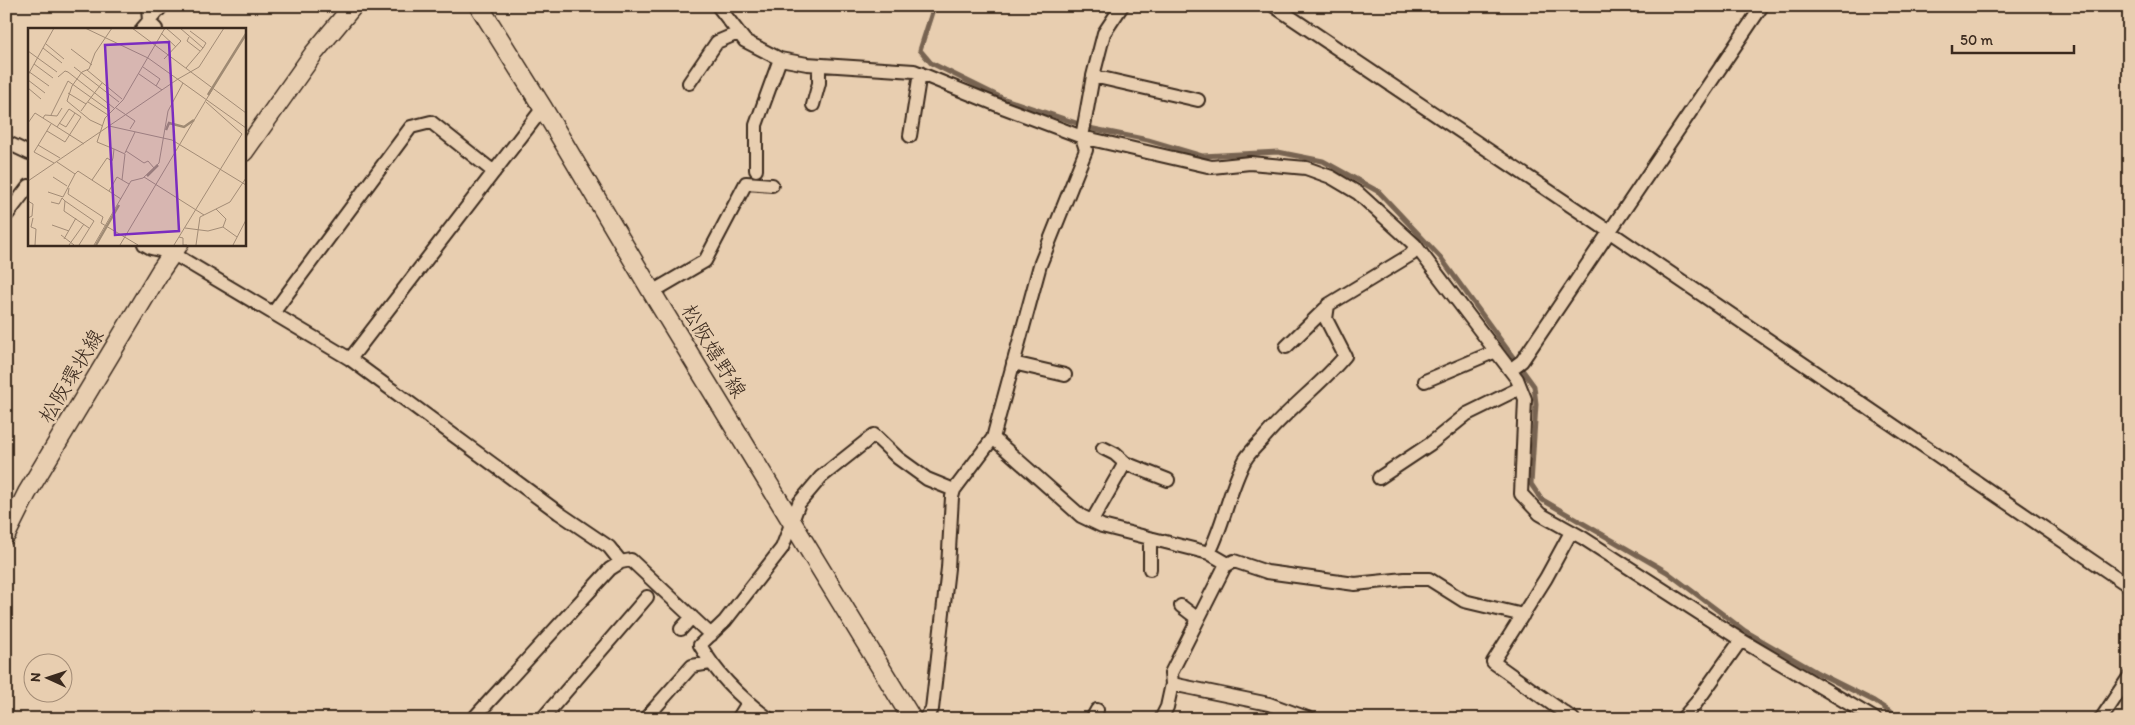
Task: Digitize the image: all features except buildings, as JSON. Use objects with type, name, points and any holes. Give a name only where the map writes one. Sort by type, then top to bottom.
[{"type":"main road","points":[[245,151],[314,52],[353,6]]},
{"type":"main road","name":"松阪嬉野線","points":[[479,6],[543,108],[652,292],[912,719]]},
{"type":"main road","name":"松阪環状線","points":[[6,535],[27,493],[175,248]]},
{"type":"street","points":[[148,6],[149,26]]},
{"type":"street","points":[[149,26],[162,6]]},
{"type":"street","points":[[718,6],[745,41],[780,59],[819,65],[920,73],[1082,137],[1212,167],[1250,163],[1306,168],[1331,178],[1358,193],[1415,245],[1510,370],[1525,399],[1521,494],[1540,514],[1583,538],[1741,640],[1875,719]]},
{"type":"street","points":[[925,719],[932,709],[954,490],[993,438],[1040,265],[1086,150],[1082,137],[1093,76],[1104,33],[1122,6]]},
{"type":"street","points":[[1274,6],[1610,232],[2129,586]]},
{"type":"street","points":[[1510,370],[1522,361],[1762,6]]},
{"type":"street","points":[[690,82],[717,42],[738,33]]},
{"type":"street","points":[[756,170],[756,125],[780,59]]},
{"type":"street","points":[[814,105],[819,83],[819,65]]},
{"type":"street","points":[[910,136],[920,73]]},
{"type":"street","points":[[1093,76],[1198,100]]},
{"type":"street","points":[[350,359],[543,108]]},
{"type":"street","points":[[273,313],[411,127],[430,122],[494,172]]},
{"type":"street","points":[[6,142],[28,153]]},
{"type":"street","points":[[652,292],[705,261],[746,183],[772,185]]},
{"type":"street","points":[[6,216],[28,187]]},
{"type":"street","points":[[146,245],[151,248],[175,248],[273,313],[350,359],[559,513],[609,547],[621,562]]},
{"type":"street","points":[[1286,347],[1328,305],[1412,254],[1415,245]]},
{"type":"street","points":[[1209,553],[1214,543],[1228,496],[1245,459],[1280,418],[1332,371],[1345,356],[1326,319],[1328,305]]},
{"type":"street","points":[[1425,381],[1496,351]]},
{"type":"street","points":[[1013,362],[1066,374]]},
{"type":"street","points":[[1379,478],[1430,444],[1467,414],[1520,388]]},
{"type":"street","points":[[769,719],[748,703],[710,662],[700,645],[725,621],[782,548],[799,503],[821,477],[874,436],[898,458],[927,479],[954,490]]},
{"type":"street","points":[[993,438],[1081,516],[1092,522],[1209,553],[1228,564]]},
{"type":"street","points":[[1103,448],[1126,463],[1168,480]]},
{"type":"street","points":[[1092,522],[1126,463]]},
{"type":"street","points":[[1571,532],[1546,578],[1493,662],[1573,719]]},
{"type":"street","points":[[1150,538],[1150,569]]},
{"type":"street","points":[[473,719],[610,568],[621,562],[631,560],[711,635]]},
{"type":"street","points":[[1161,719],[1167,707],[1172,684],[1171,673],[1225,566],[1234,561],[1267,572],[1355,584],[1405,578],[1429,579],[1464,601],[1523,615]]},
{"type":"street","points":[[542,719],[647,597]]},
{"type":"street","points":[[1181,606],[1198,619]]},
{"type":"street","points":[[681,629],[692,617]]},
{"type":"street","points":[[1682,719],[1696,703],[1741,640]]},
{"type":"street","points":[[645,719],[692,666],[710,662]]},
{"type":"street","points":[[2101,719],[2129,677]]},
{"type":"street","points":[[1172,684],[1269,704],[1310,719]]},
{"type":"street","points":[[738,719],[748,703]]},
{"type":"waterway","points":[[934,6],[920,50],[931,63],[1002,98],[1094,129],[1148,140],[1202,156],[1278,152],[1323,161],[1379,192],[1441,258],[1534,386],[1536,404],[1531,484],[1541,499],[1667,572],[1745,631],[1816,672],[1874,701],[1901,719]]}]
